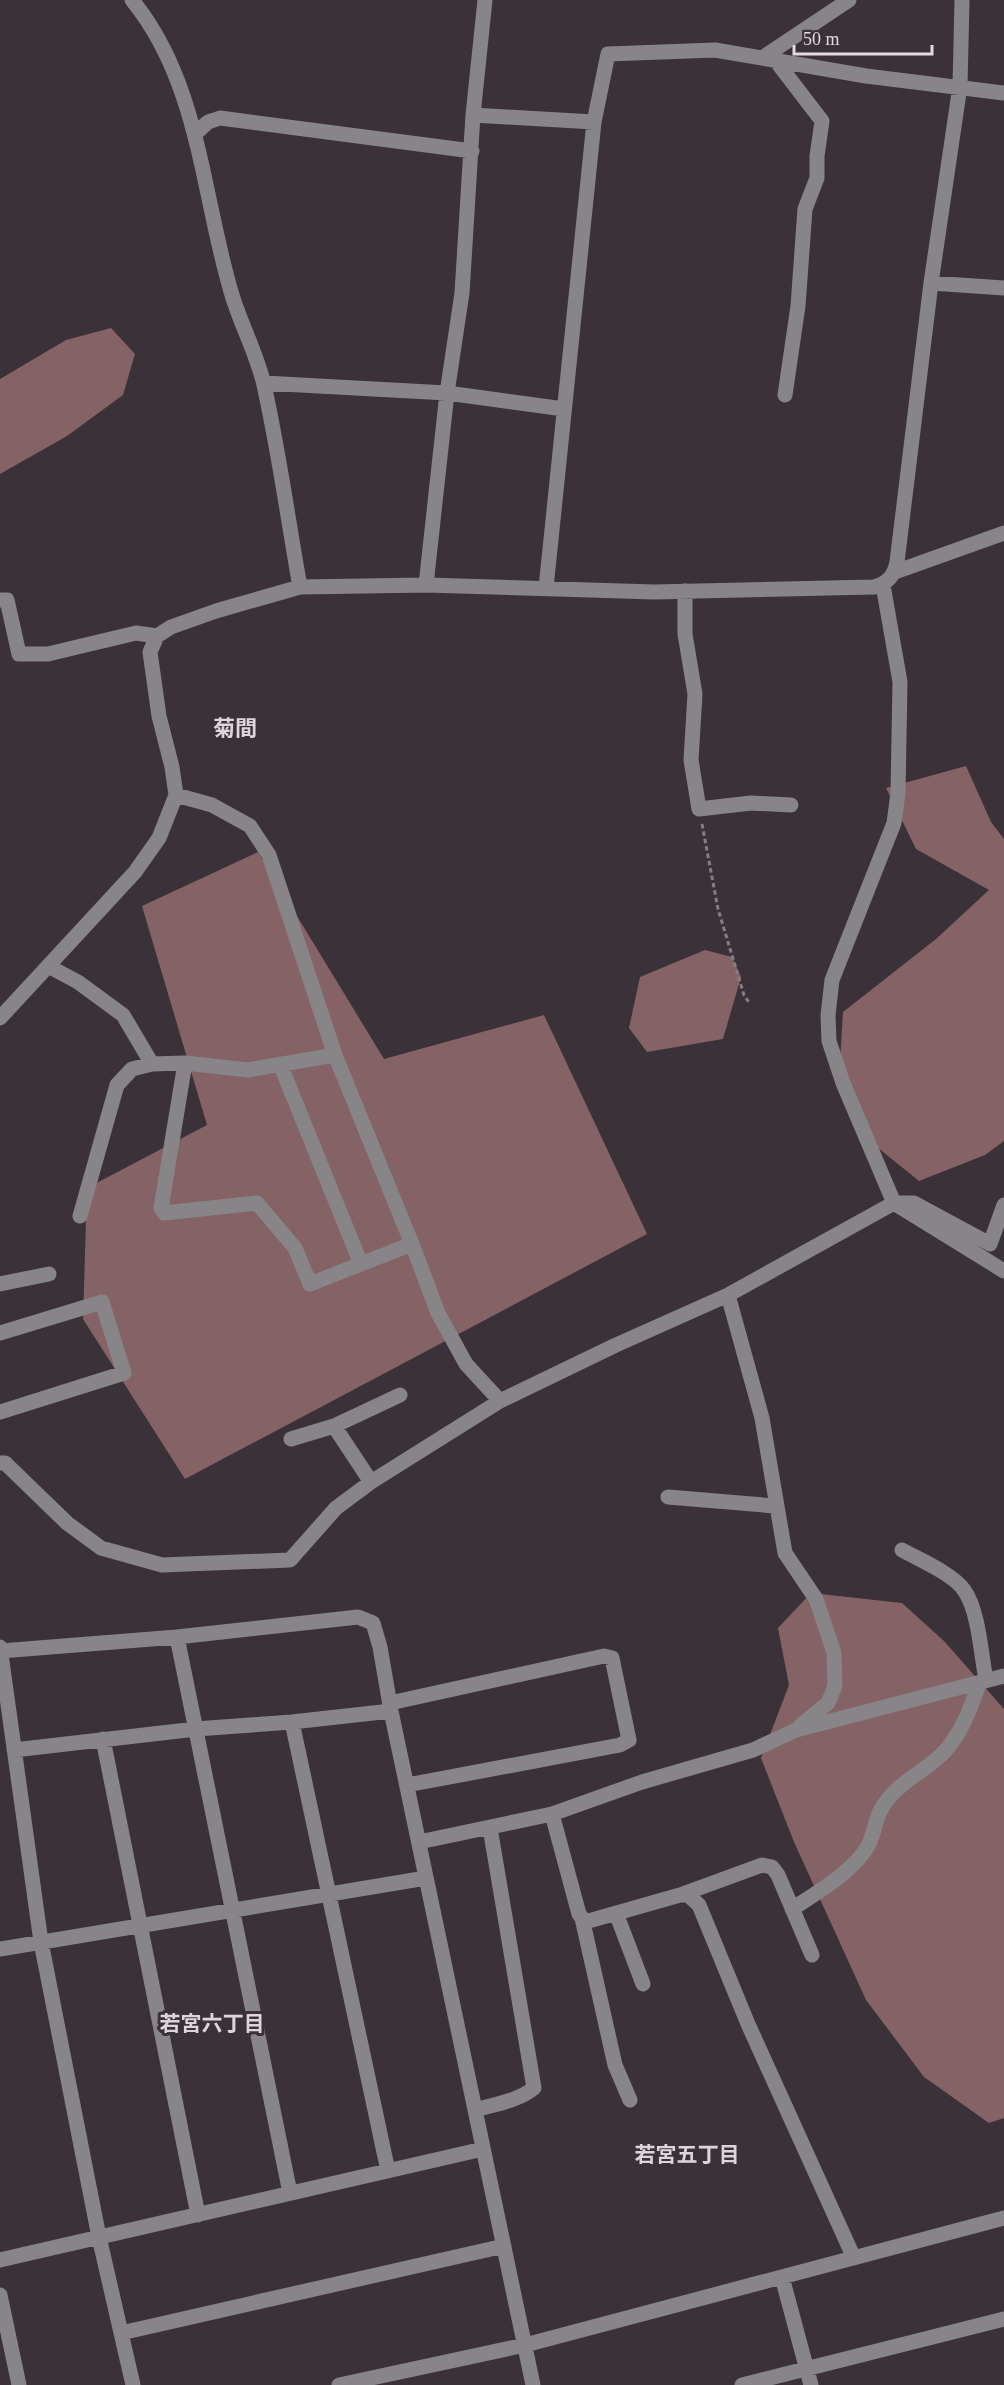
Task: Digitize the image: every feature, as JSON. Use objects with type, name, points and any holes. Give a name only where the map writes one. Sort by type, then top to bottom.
[{"type":"street","points":[[132,0],[150,23],[177,81],[195,134],[232,294],[264,383],[300,587]]},
{"type":"street","points":[[426,585],[447,393],[462,293],[473,115],[485,0]]},
{"type":"street","points":[[769,59],[849,0]]},
{"type":"street","points":[[895,572],[931,283],[960,86],[962,0]]},
{"type":"street","points":[[546,588],[594,122],[608,54],[715,50],[867,76],[1004,93]]},
{"type":"street","points":[[769,59],[822,121],[817,156],[817,178],[805,209],[798,306],[784,395]]},
{"type":"street","points":[[473,115],[594,122]]},
{"type":"street","points":[[195,134],[208,122],[220,118],[472,151]]},
{"type":"street","points":[[931,283],[1004,288]]},
{"type":"street","points":[[264,383],[447,393],[564,409]]},
{"type":"street","points":[[0,1018],[135,872],[159,838],[176,795],[172,767],[159,716],[150,652],[157,636],[171,627],[216,611],[300,587],[426,585],[685,591],[874,587],[883,585],[895,572],[1004,533]]},
{"type":"street","points":[[883,585],[900,682],[898,793],[894,824],[832,980],[828,1015],[829,1041],[843,1083],[894,1203],[1004,1271]]},
{"type":"street","points":[[685,591],[685,634],[695,694],[691,760],[699,809],[751,803],[791,805]]},
{"type":"street","points":[[0,600],[6,600],[19,654],[48,654],[136,633],[157,636]]},
{"type":"street","points":[[176,795],[212,805],[250,826],[269,855],[335,1055],[438,1313],[466,1364],[500,1401]]},
{"type":"street","points":[[48,966],[78,982],[123,1015],[152,1064]]},
{"type":"street","points":[[80,1216],[117,1085],[132,1069],[152,1064],[185,1063],[248,1070],[335,1055]]},
{"type":"street","points":[[185,1063],[161,1208],[164,1213],[257,1203],[295,1248],[310,1284],[412,1244]]},
{"type":"street","points":[[280,1064],[361,1264]]},
{"type":"street","points":[[0,1462],[4,1463],[67,1523],[102,1548],[162,1564],[290,1560],[336,1508],[371,1482],[500,1401],[728,1295],[894,1203],[914,1203],[990,1244],[1004,1205]]},
{"type":"street","points":[[0,1284],[49,1274]]},
{"type":"street","points":[[728,1295],[762,1418],[775,1506],[785,1553],[816,1599],[834,1653],[836,1686],[828,1703],[796,1730]]},
{"type":"street","points":[[0,1334],[102,1302],[123,1373],[0,1412]]},
{"type":"street","points":[[291,1439],[334,1426],[400,1395]]},
{"type":"street","points":[[334,1426],[371,1482]]},
{"type":"street","points":[[668,1497],[775,1506]]},
{"type":"street","points":[[792,1909],[832,1883],[868,1845],[879,1810],[896,1789],[945,1752],[965,1723],[983,1681],[975,1622],[970,1600],[963,1588],[936,1569],[902,1550]]},
{"type":"street","points":[[133,2385],[99,2238],[41,1942],[0,1650],[177,1637],[358,1617],[373,1623],[380,1647],[426,1878],[533,2385]]},
{"type":"street","points":[[177,1637],[290,2193]]},
{"type":"street","points":[[14,1750],[196,1729],[292,1722],[391,1707],[604,1656],[612,1658],[629,1740],[620,1745],[407,1785]]},
{"type":"street","points":[[419,1842],[552,1814],[679,1770],[753,1750],[796,1730],[1004,1676]]},
{"type":"street","points":[[292,1722],[388,2171]]},
{"type":"street","points":[[103,1739],[198,2215]]},
{"type":"street","points":[[552,1814],[579,1914],[585,1922],[680,1895],[762,1865],[772,1867],[778,1875],[812,1955]]},
{"type":"street","points":[[475,2110],[511,2100],[527,2094],[534,2088],[490,1828]]},
{"type":"street","points":[[0,1949],[426,1878]]},
{"type":"street","points":[[680,1895],[688,1896],[699,1905],[748,2024],[854,2258]]},
{"type":"street","points":[[616,1913],[643,1984]]},
{"type":"street","points":[[582,1918],[615,2065],[630,2100]]},
{"type":"street","points":[[0,2260],[483,2149]]},
{"type":"street","points":[[339,2385],[525,2345],[1004,2218]]},
{"type":"street","points":[[121,2333],[504,2246]]},
{"type":"street","points":[[782,2277],[811,2385]]},
{"type":"street","points":[[0,2295],[3,2326],[19,2385]]},
{"type":"street","points":[[742,2385],[1004,2319]]},
{"type":"path","points":[[699,809],[718,909],[744,995],[750,1004]]},
{"type":"shaded area","points":[[111,328],[135,354],[123,395],[67,436],[0,474],[0,379],[66,340]]},
{"type":"shaded area","points":[[966,766],[991,822],[1004,839],[1004,1141],[985,1155],[919,1181],[867,1139],[839,1080],[843,1012],[936,939],[989,890],[916,849],[886,788]]},
{"type":"shaded area","points":[[258,852],[384,1059],[544,1015],[647,1234],[185,1479],[83,1319],[87,1188],[207,1125],[142,906]]},
{"type":"shaded area","points":[[705,950],[732,957],[741,977],[723,1039],[647,1052],[629,1028],[640,977]]},
{"type":"shaded area","points":[[811,1593],[902,1603],[944,1641],[1004,1709],[1004,2118],[989,2123],[924,2077],[866,2000],[794,1842],[761,1758],[789,1685],[778,1628]]},
{"type":"district","name":"菊間","points":[[235,728]]},
{"type":"district","name":"若宮六丁目","points":[[212,2024]]},
{"type":"district","name":"若宮五丁目","points":[[687,2155]]}]
